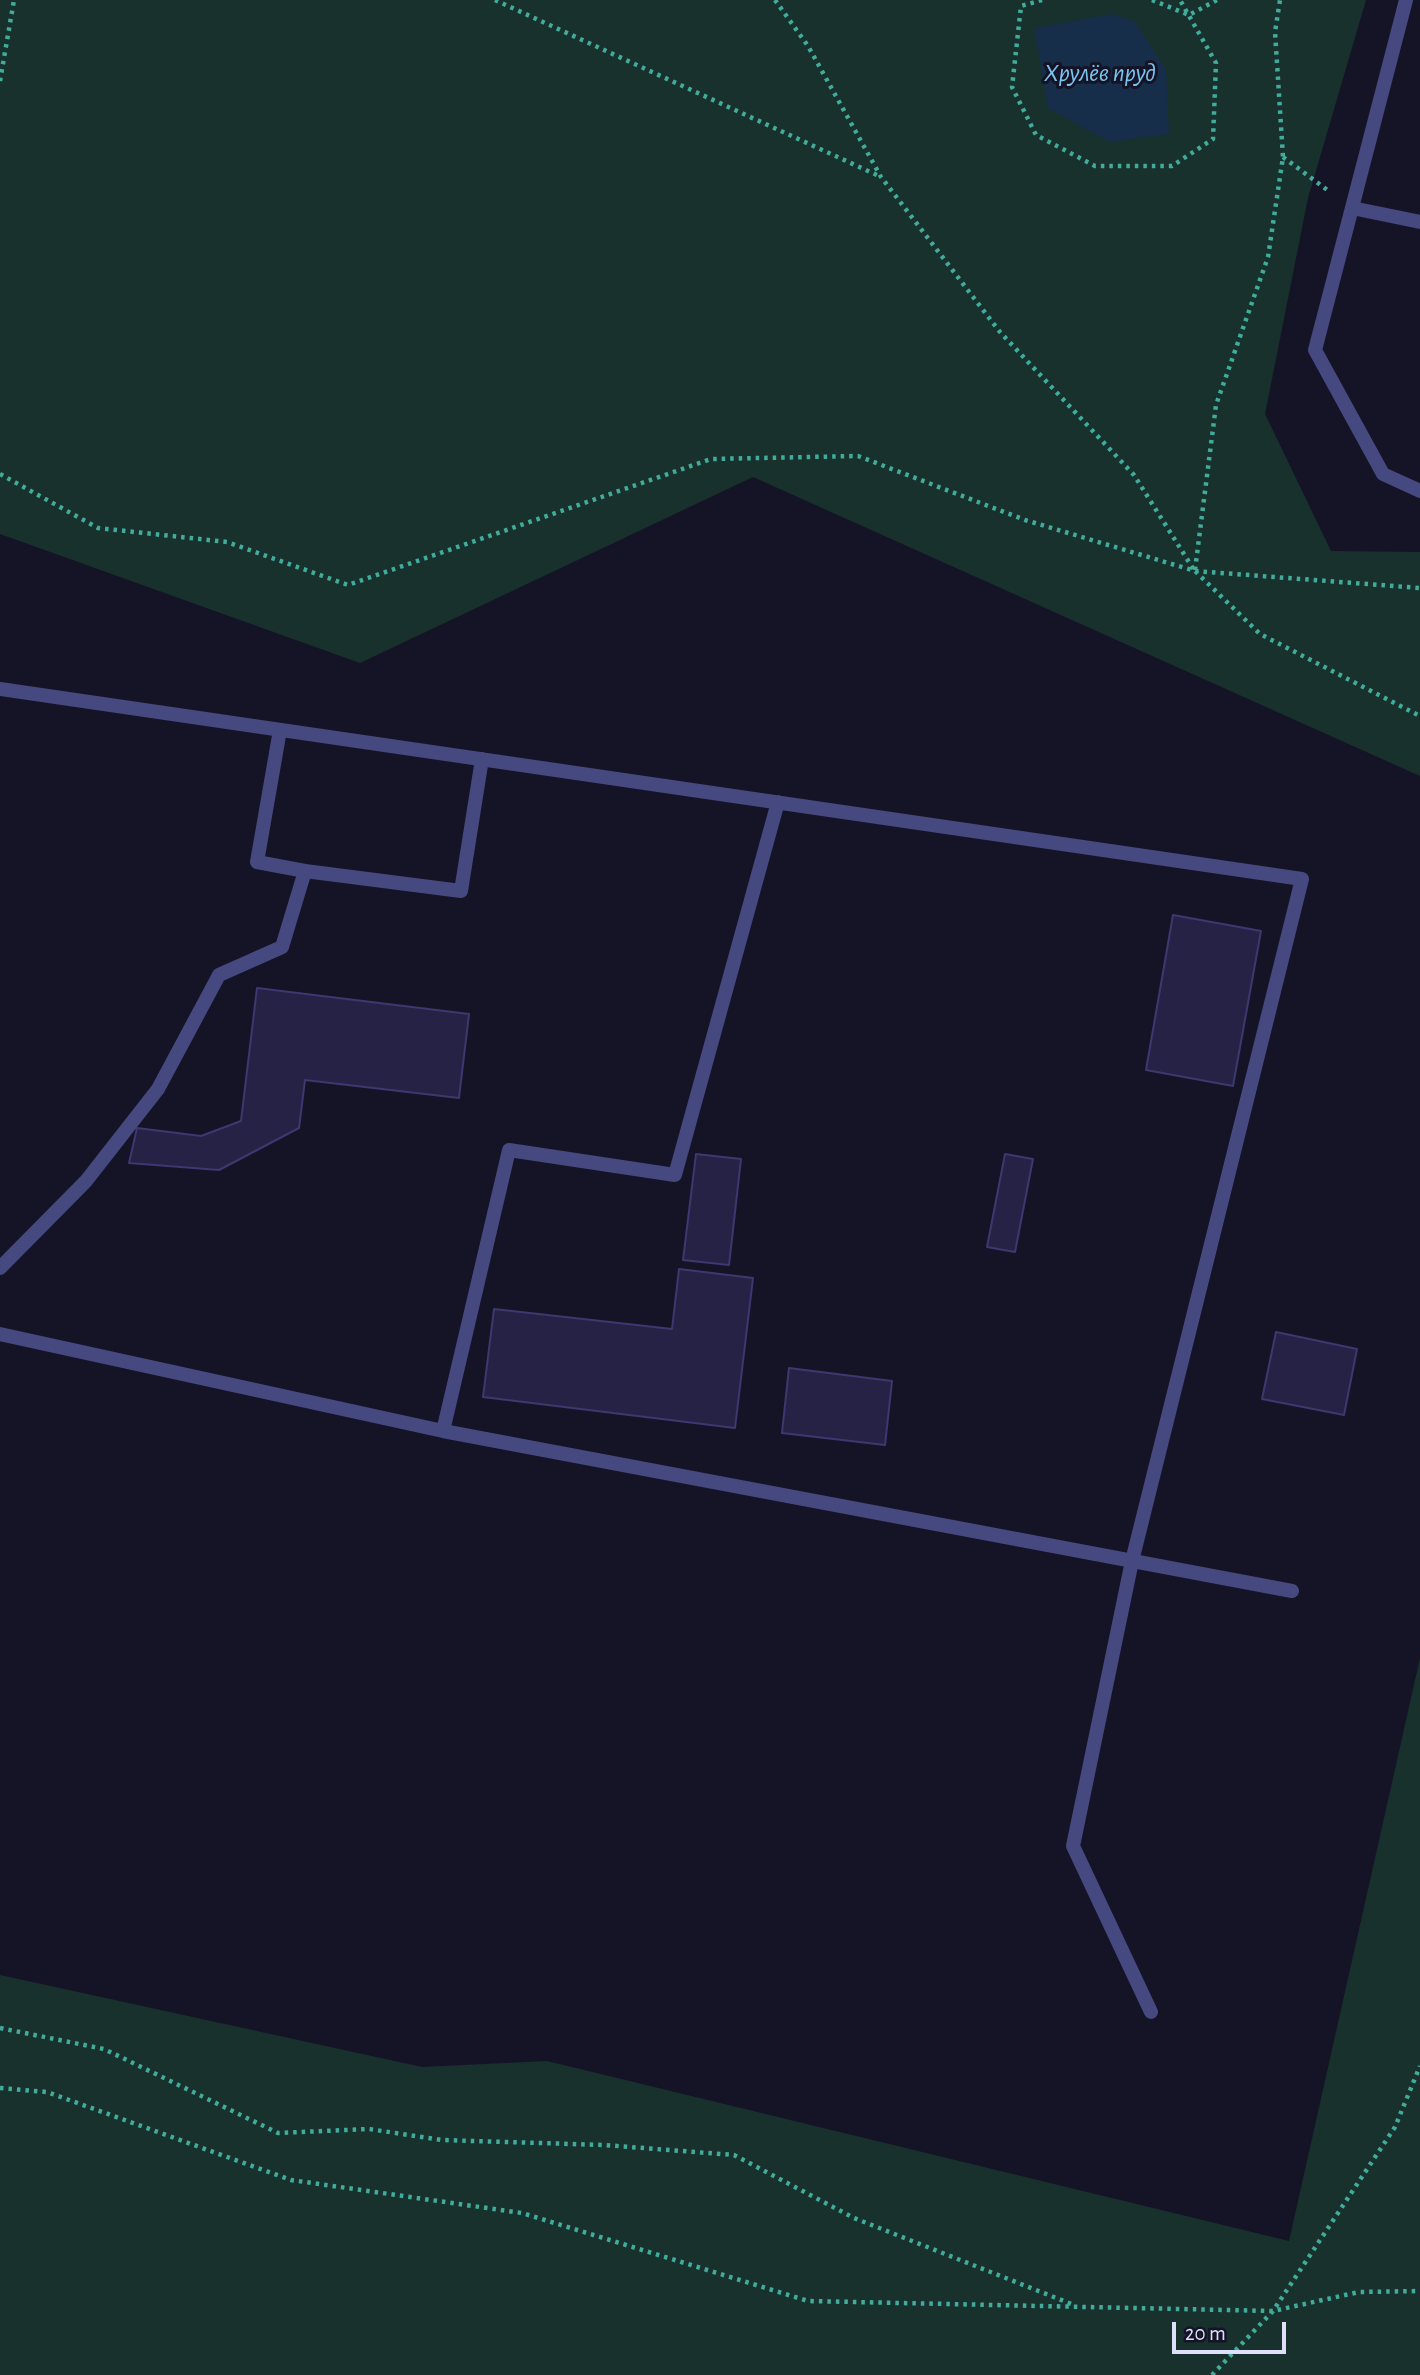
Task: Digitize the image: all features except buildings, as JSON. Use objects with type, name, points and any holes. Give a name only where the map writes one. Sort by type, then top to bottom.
[{"type":"lane","points":[[1406,0],[1315,350],[1382,474],[1420,491]]},
{"type":"lane","points":[[1352,208],[1420,222]]},
{"type":"lane","points":[[0,689],[1302,879],[1132,1561],[1073,1846],[1151,2012]]},
{"type":"lane","points":[[280,730],[257,862],[305,871],[461,891],[482,760]]},
{"type":"lane","points":[[443,1431],[509,1150],[675,1175],[778,802]]},
{"type":"lane","points":[[0,1268],[86,1181],[158,1089],[219,975],[282,947],[305,871]]},
{"type":"lane","points":[[0,1334],[443,1431],[1292,1591]]},
{"type":"path","points":[[0,81],[14,0]]},
{"type":"path","points":[[495,0],[881,177]]},
{"type":"path","points":[[775,0],[808,46],[881,177],[1000,332],[1134,475],[1195,571],[1260,634],[1420,716]]},
{"type":"path","points":[[1042,0],[1021,6],[1012,88],[1036,135],[1095,166],[1172,166],[1213,139],[1216,63],[1180,0]]},
{"type":"path","points":[[1152,0],[1189,15]]},
{"type":"path","points":[[1189,15],[1217,0]]},
{"type":"path","points":[[1195,571],[1216,405],[1268,257],[1283,157],[1275,32],[1280,0]]},
{"type":"path","points":[[1283,157],[1352,208]]},
{"type":"path","points":[[0,474],[98,528],[227,541],[348,585],[711,459],[858,456],[1026,520],[1195,571],[1420,588]]},
{"type":"path","points":[[0,2028],[104,2049],[278,2133],[369,2129],[442,2140],[604,2145],[734,2155],[854,2218],[1078,2307]]},
{"type":"path","points":[[1212,2375],[1273,2311],[1395,2127],[1420,2066]]},
{"type":"path","points":[[0,2088],[47,2092],[291,2180],[522,2213],[808,2301],[1273,2311],[1359,2292],[1420,2291]]},
{"type":"green space","points":[[0,0],[1366,0],[1308,198],[1265,414],[1331,551],[1420,552],[1420,776],[753,477],[360,663],[0,534]]},
{"type":"green space","points":[[1420,1658],[1420,2375],[0,2375],[0,1975],[422,2067],[547,2061],[1289,2241]]},
{"type":"water","name":"Хрулёв пруд","points":[[1112,14],[1135,22],[1166,69],[1169,134],[1110,142],[1048,108],[1034,28]]}]
